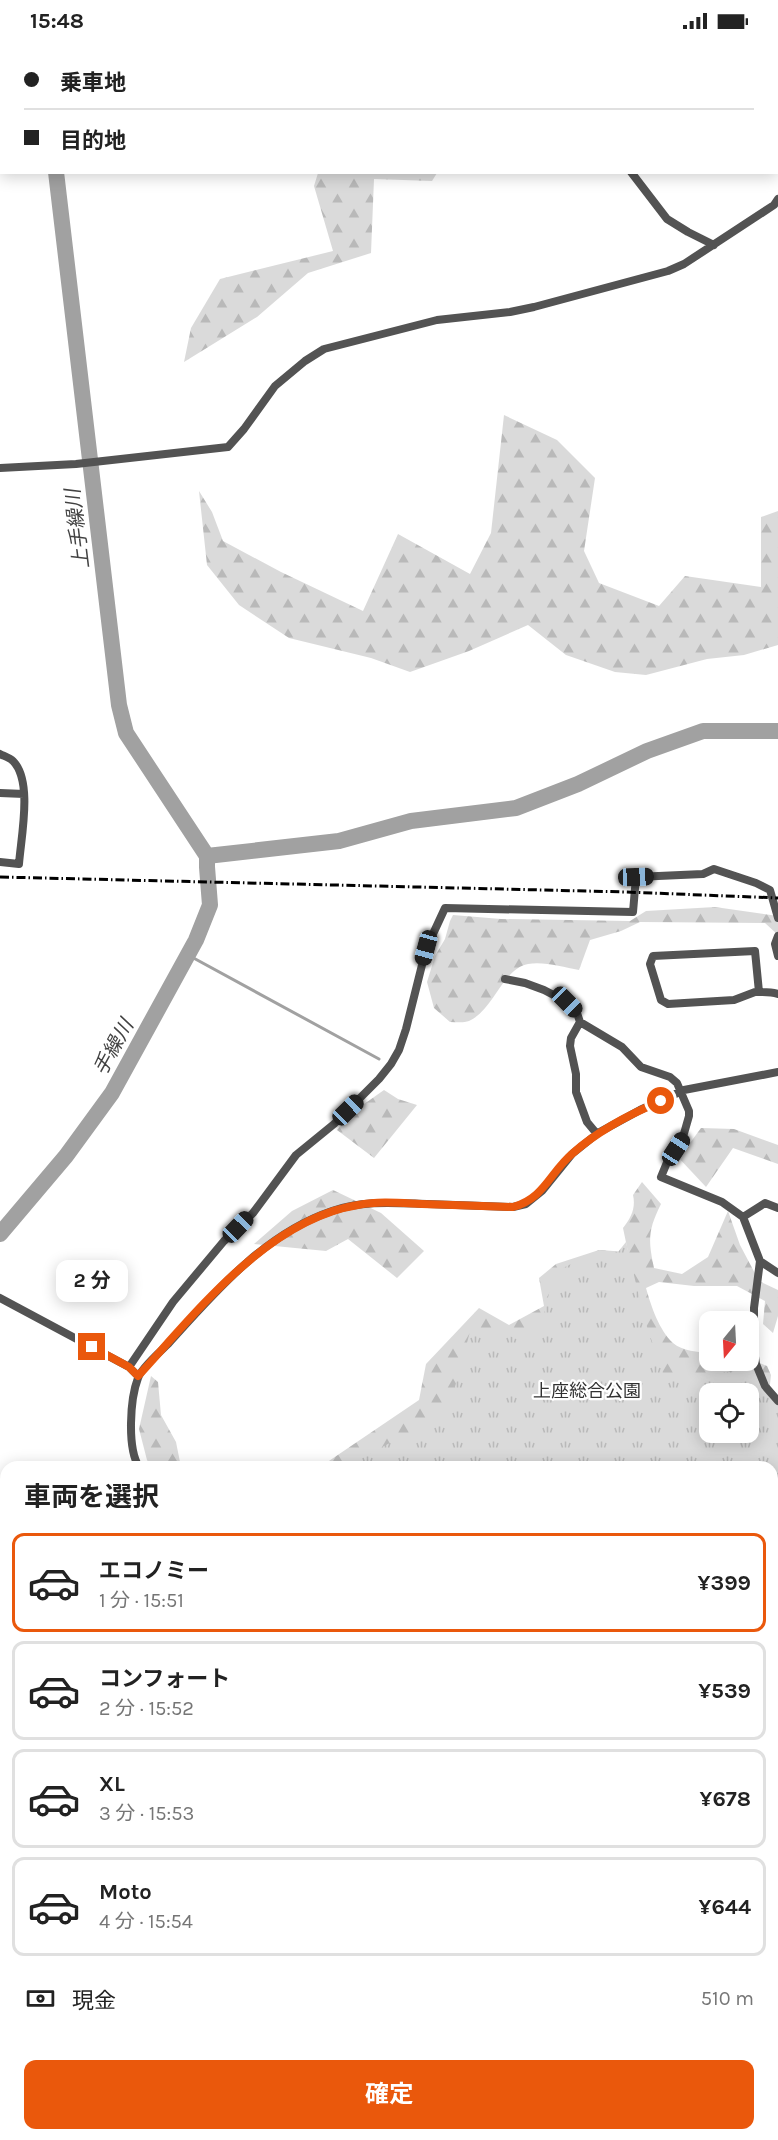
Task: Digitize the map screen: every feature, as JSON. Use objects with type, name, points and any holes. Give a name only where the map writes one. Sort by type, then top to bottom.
[{"type":"street","points":[[633,174],[667,219],[714,245]]},
{"type":"street","points":[[0,468],[76,464],[221,449],[233,442],[275,386],[305,361],[324,349],[437,320],[534,307],[668,270],[684,264],[714,245],[774,206],[778,199]]},
{"type":"street","points":[[0,754],[12,760],[19,771],[26,809],[21,833],[19,864],[0,862]]},
{"type":"street","points":[[0,793],[24,794]]},
{"type":"street","points":[[129,1367],[173,1302],[224,1241],[253,1212],[296,1155],[334,1124],[391,1064],[399,1050],[406,1029],[426,948],[445,908],[633,912],[636,877],[703,874],[714,869],[771,890],[778,918]]},
{"type":"street","points":[[778,936],[775,944],[778,956]]},
{"type":"street","points":[[759,992],[754,951],[653,956],[650,964],[661,1000],[668,1004],[734,1000],[759,992],[778,994]]},
{"type":"street","points":[[505,980],[535,987],[567,1002],[577,1013],[580,1022],[622,1047],[641,1067],[670,1077],[677,1083],[682,1091],[689,1116],[683,1137],[668,1160],[661,1177],[713,1198],[743,1217],[760,1262],[754,1308],[754,1349],[760,1377],[778,1401]]},
{"type":"street","points":[[580,1022],[571,1038],[570,1046],[576,1074],[576,1092],[586,1122],[597,1134]]},
{"type":"street","points":[[135,1461],[131,1438],[132,1408],[138,1376],[242,1265],[298,1227],[332,1211],[357,1205],[386,1202],[513,1207],[526,1204],[542,1191],[572,1154],[597,1134],[640,1110],[682,1091],[778,1072]]},
{"type":"street","points":[[743,1217],[765,1203],[778,1208]]},
{"type":"street","points":[[760,1262],[778,1273]]},
{"type":"street","points":[[0,1298],[129,1367],[138,1376]]},
{"type":"green space","points":[[318,174],[436,174],[432,181],[374,179],[371,253],[308,273],[257,317],[184,362],[191,328],[220,279],[333,251],[314,186]]},
{"type":"green space","points":[[504,415],[557,440],[595,478],[584,551],[599,583],[659,606],[685,576],[761,587],[761,517],[778,511],[778,645],[744,655],[707,659],[646,675],[615,672],[566,655],[528,625],[469,651],[410,672],[371,658],[289,638],[239,605],[207,565],[199,491],[212,512],[223,541],[363,611],[398,534],[470,574],[491,533]]},
{"type":"green space","points":[[715,907],[778,916],[778,935],[765,923],[640,922],[621,931],[590,940],[579,970],[540,963],[519,967],[504,981],[478,1016],[469,1021],[450,1022],[434,1008],[427,982],[435,956],[445,939],[453,915],[501,919],[630,921],[646,911]]},
{"type":"green space","points":[[384,1090],[398,1099],[417,1105],[374,1158],[337,1130],[357,1109]]},
{"type":"green space","points":[[701,1128],[734,1129],[778,1145],[778,1164],[733,1148],[706,1187],[676,1155],[690,1143]]},
{"type":"green space","points":[[642,1182],[661,1204],[650,1235],[654,1268],[682,1274],[708,1257],[728,1211],[740,1245],[759,1281],[778,1290],[778,1316],[773,1333],[763,1324],[765,1301],[737,1286],[694,1286],[659,1282],[646,1288],[653,1310],[668,1338],[681,1348],[699,1352],[699,1371],[759,1371],[759,1363],[767,1366],[771,1375],[765,1431],[759,1436],[759,1383],[699,1383],[699,1443],[752,1443],[732,1461],[717,1461],[555,1344],[379,1461],[329,1461],[419,1400],[426,1364],[479,1308],[509,1325],[544,1306],[539,1278],[556,1264],[599,1250],[628,1252],[623,1228],[632,1213],[633,1195]]},
{"type":"green space","points":[[333,1190],[381,1213],[424,1251],[397,1278],[348,1239],[326,1251],[254,1244],[292,1211]]},
{"type":"green space","name":"上座総合公園","points":[[626,1242],[645,1321],[665,1380],[734,1371],[759,1371],[778,1403],[778,1461],[356,1461],[442,1415],[450,1405],[471,1328],[494,1328],[518,1340],[540,1331],[551,1285],[563,1268],[599,1250],[618,1252]]},
{"type":"green space","points":[[151,1376],[158,1382],[161,1415],[176,1442],[180,1461],[148,1461],[139,1429]]},
{"type":"waterway","name":"上手繰川","points":[[56,174],[119,705],[126,733],[207,856]]},
{"type":"waterway","points":[[207,856],[339,841],[411,821],[516,808],[578,784],[647,751],[703,731],[778,731]]},
{"type":"waterway","name":"手繰川","points":[[0,1234],[66,1156],[112,1093],[196,940],[210,905],[207,856]]},
{"type":"waterway","points":[[188,955],[379,1059]]},
{"type":"railway","points":[[0,877],[626,892],[778,898]]},
{"type":"route","points":[[92,1347],[129,1367],[138,1376],[242,1265],[298,1227],[332,1211],[357,1205],[386,1202],[513,1207],[526,1204],[542,1191],[572,1154],[598,1133],[661,1101]]}]
